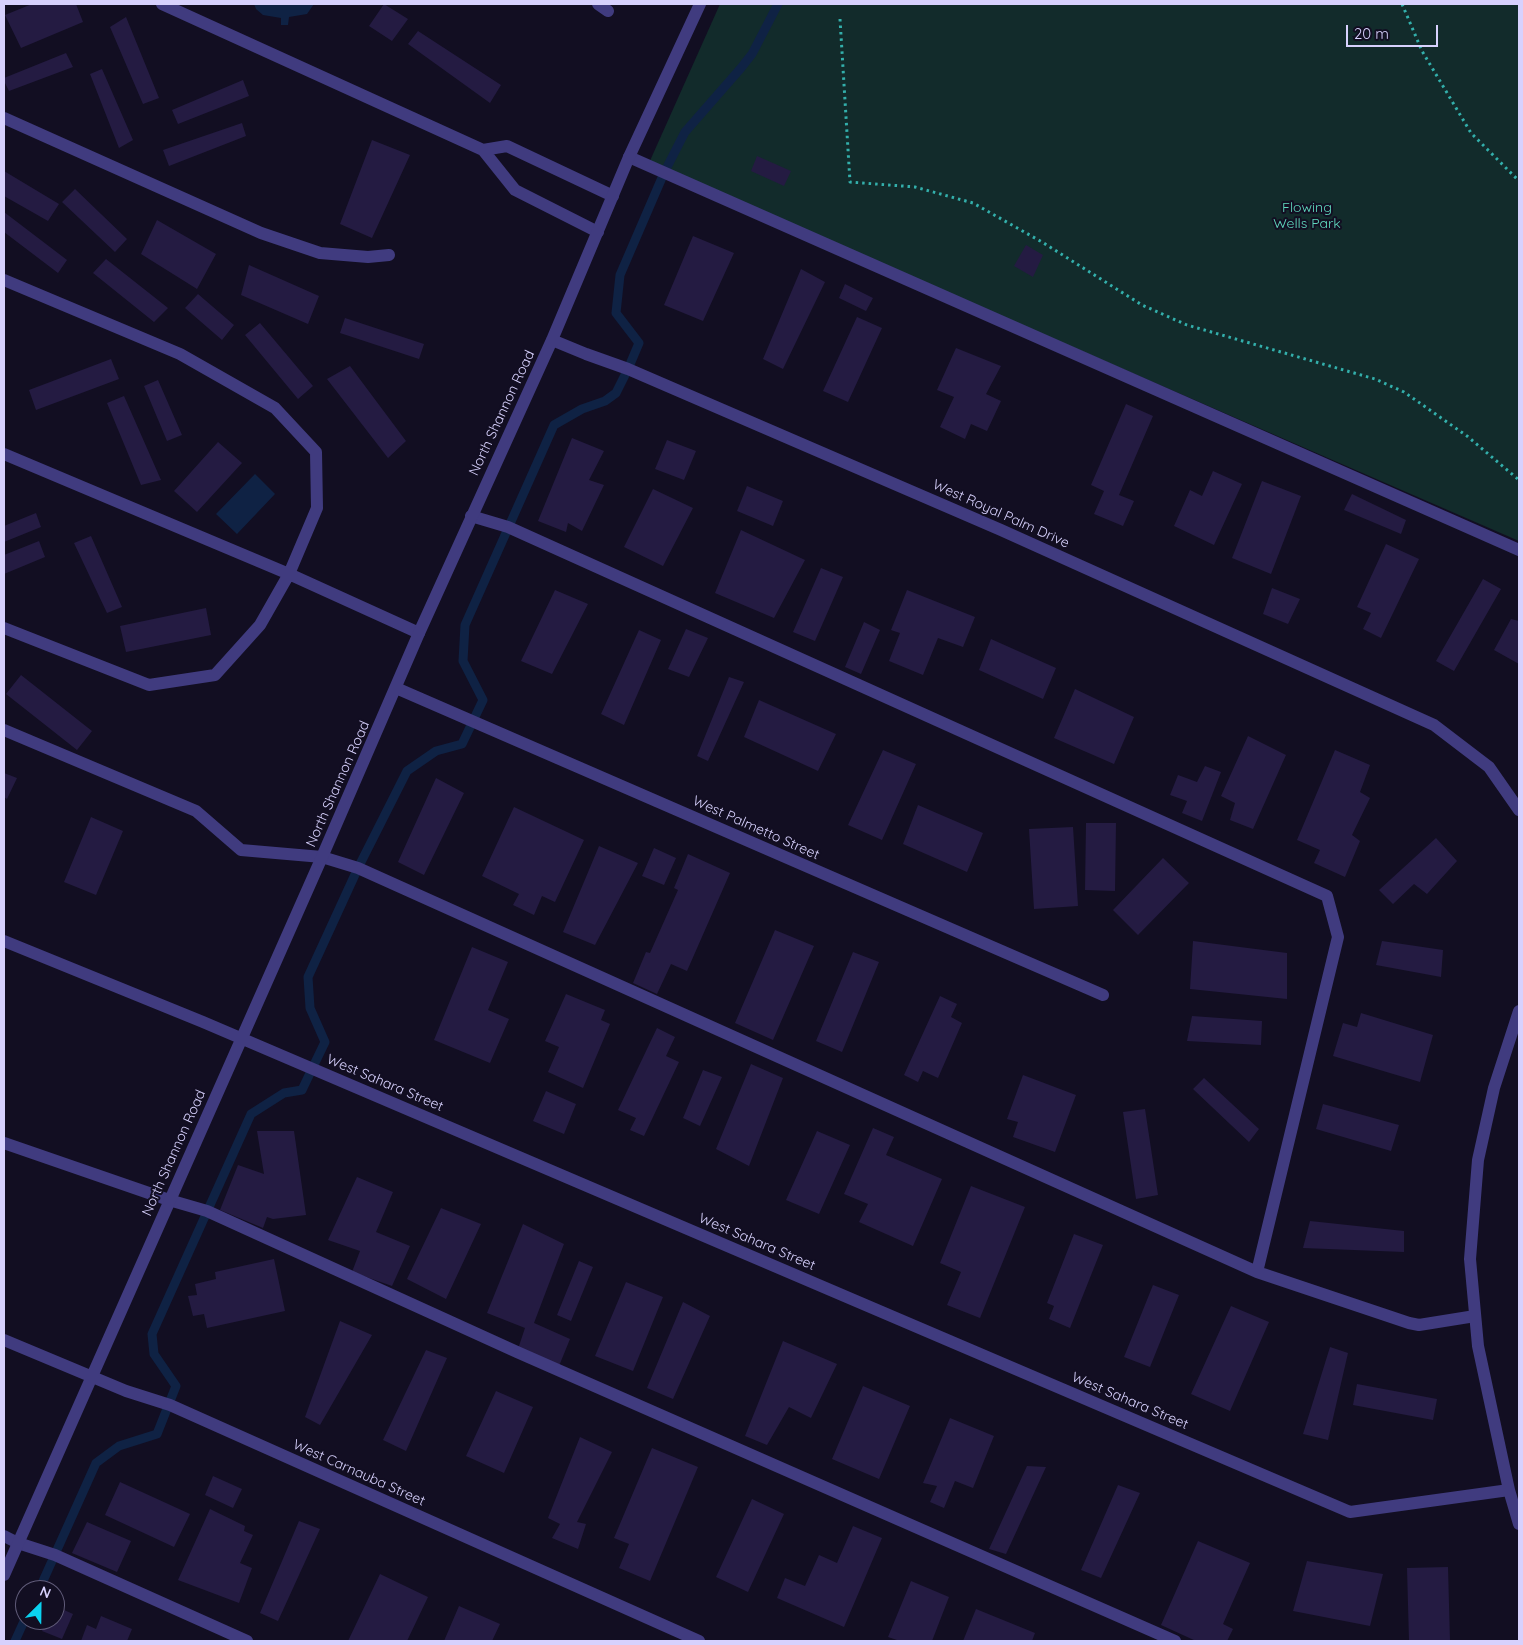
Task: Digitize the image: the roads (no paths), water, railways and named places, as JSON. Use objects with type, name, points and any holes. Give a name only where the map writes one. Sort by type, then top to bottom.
[{"type":"street","points":[[162,4],[483,150],[515,190],[598,232]]},
{"type":"street","name":"North Shannon Road","points":[[4,1575],[90,1376],[242,1039],[419,633],[552,340],[629,157],[700,4]]},
{"type":"street","points":[[4,118],[261,233],[320,253],[368,257],[389,255]]},
{"type":"street","points":[[483,150],[507,146],[613,196]]},
{"type":"street","points":[[629,157],[1519,550]]},
{"type":"street","points":[[4,280],[180,354],[275,408],[316,452],[317,508],[289,574],[260,625],[214,675],[149,685],[4,628]]},
{"type":"street","name":"West Royal Palm Drive","points":[[552,340],[628,369],[992,526],[1434,725],[1489,767],[1519,810]]},
{"type":"street","points":[[4,454],[289,574],[419,633]]},
{"type":"street","points":[[471,516],[508,527],[1327,896],[1338,937],[1257,1272]]},
{"type":"street","name":"West Palmetto Street","points":[[396,688],[1103,995]]},
{"type":"street","points":[[4,730],[196,812],[241,850],[322,857],[367,872],[1257,1272],[1409,1324],[1419,1325],[1475,1316]]},
{"type":"street","name":"West Sahara Street","points":[[4,941],[242,1039],[1350,1512],[1509,1490]]},
{"type":"street","points":[[1519,1011],[1494,1088],[1478,1160],[1470,1259],[1478,1346],[1509,1490],[1519,1524]]},
{"type":"street","points":[[4,1143],[169,1200],[207,1210],[526,1356],[1175,1641]]},
{"type":"street","name":"West Carnauba Street","points":[[4,1340],[126,1391],[170,1405],[699,1641]]},
{"type":"street","points":[[4,1536],[18,1543],[55,1555],[247,1641]]},
{"type":"water","points":[[254,4],[314,4],[307,14],[289,17],[288,25],[281,25],[281,18],[263,15],[256,9]]},
{"type":"water","points":[[255,474],[275,494],[237,534],[216,514]]},
{"type":"waterway","points":[[43,1580],[96,1463],[119,1446],[157,1434],[176,1386],[154,1354],[152,1334],[251,1114],[284,1093],[302,1090],[325,1042],[310,1008],[308,977],[358,868],[407,771],[436,751],[462,744],[483,700],[463,661],[465,625],[554,425],[582,409],[605,401],[616,393],[639,343],[616,313],[620,275],[664,173],[685,132],[752,54],[778,4]]},
{"type":"waterway","points":[[15,1641],[20,1630]]},
{"type":"park label","name":"Flowing Wells Park","points":[[1307,216]]}]
